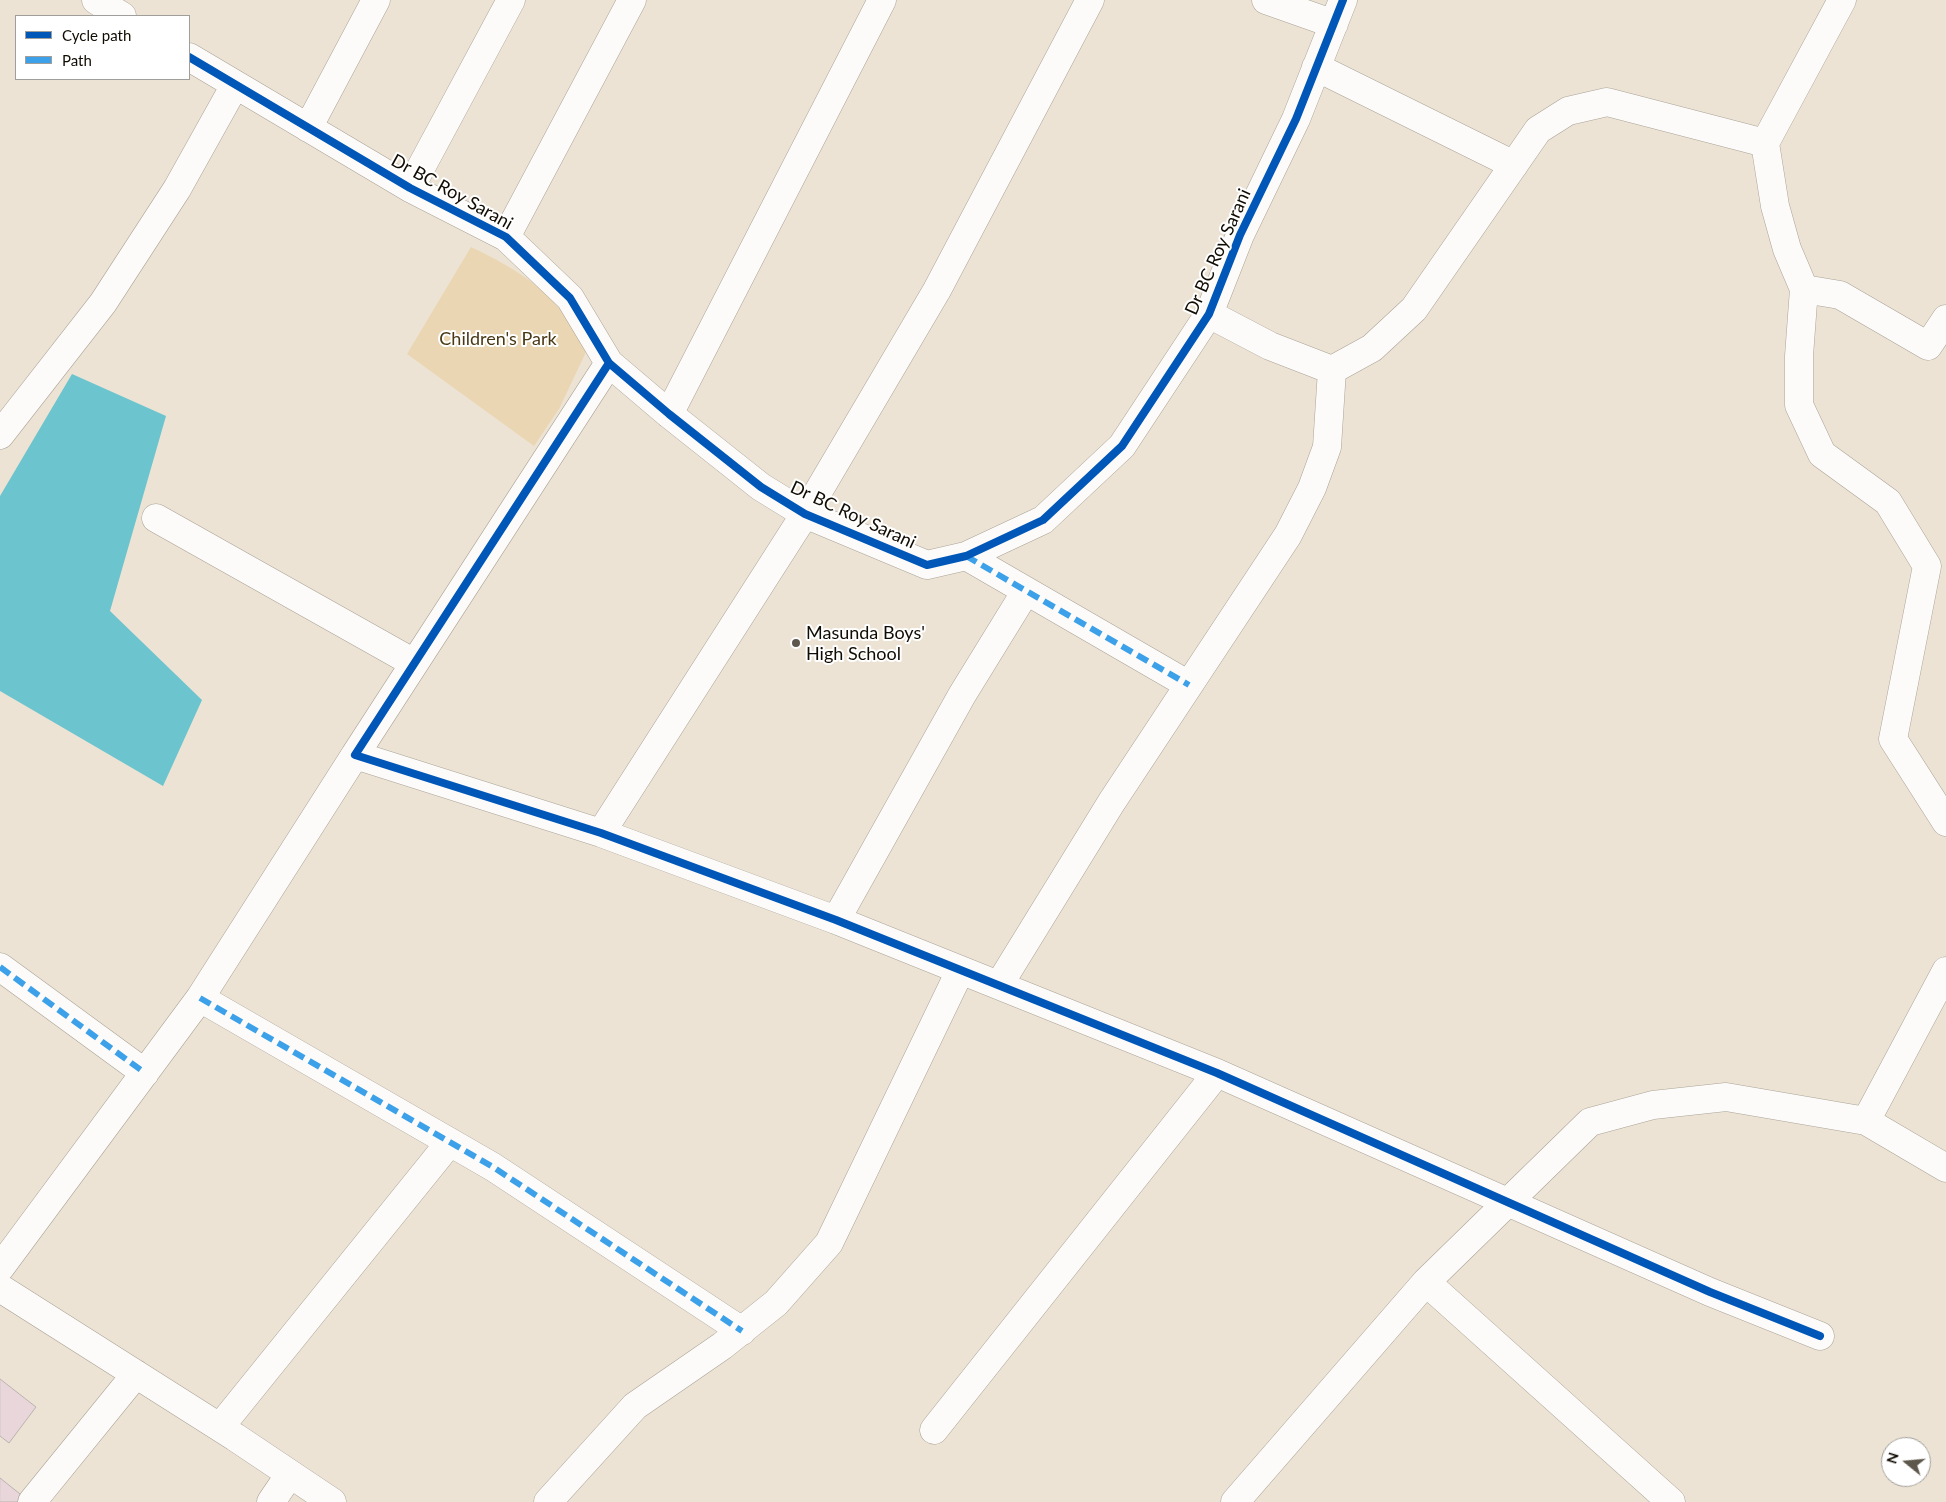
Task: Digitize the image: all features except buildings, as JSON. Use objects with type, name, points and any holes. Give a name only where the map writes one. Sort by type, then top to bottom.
[{"type":"street","points":[[96,0],[120,15]]},
{"type":"street","points":[[132,15],[140,0]]},
{"type":"street","points":[[308,128],[376,0]]},
{"type":"street","points":[[410,188],[511,0]]},
{"type":"street","points":[[506,238],[632,0]]},
{"type":"street","points":[[669,414],[882,0]]},
{"type":"street","points":[[601,832],[805,514],[938,290],[1090,0]]},
{"type":"street","points":[[1266,0],[1339,12]]},
{"type":"street","points":[[1842,0],[1765,143],[1775,206],[1788,249],[1804,289],[1799,356],[1799,406],[1822,454],[1888,502],[1927,566],[1893,738],[1946,822]]},
{"type":"street","name":"Dr BC Roy Sarani","points":[[190,58],[410,188],[506,238],[570,298],[609,363],[669,414],[761,487],[805,514],[927,565],[966,556],[1043,520],[1122,446],[1209,314],[1240,234],[1296,119],[1339,12]]},
{"type":"street","points":[[1316,67],[1514,166]]},
{"type":"street","points":[[0,435],[103,303],[177,189],[235,85]]},
{"type":"street","points":[[1209,314],[1270,346],[1332,370],[1372,348],[1414,309],[1538,130],[1568,111],[1607,102],[1765,143]]},
{"type":"street","points":[[1804,289],[1840,295],[1937,352],[1946,319]]},
{"type":"street","points":[[0,1268],[200,998],[609,363]]},
{"type":"street","points":[[999,986],[1111,804],[1288,535],[1312,488],[1327,446],[1332,370]]},
{"type":"street","points":[[156,518],[414,663]]},
{"type":"street","points":[[966,556],[1189,685]]},
{"type":"street","points":[[836,920],[962,695],[1026,591]]},
{"type":"street","points":[[355,755],[601,832],[836,920],[1217,1074],[1710,1292],[1820,1336]]},
{"type":"street","points":[[0,967],[144,1074]]},
{"type":"street","points":[[548,1502],[635,1406],[722,1346],[776,1303],[829,1243],[960,971]]},
{"type":"street","points":[[1866,1121],[1946,971]]},
{"type":"street","points":[[200,998],[493,1167],[742,1330]]},
{"type":"street","points":[[934,1430],[1217,1074]]},
{"type":"street","points":[[1235,1502],[1426,1282],[1590,1122],[1653,1105],[1726,1097],[1866,1121],[1946,1168]]},
{"type":"street","points":[[220,1427],[450,1142]]},
{"type":"street","points":[[1426,1282],[1671,1502]]},
{"type":"street","points":[[0,1288],[220,1427],[332,1502]]},
{"type":"street","points":[[32,1502],[136,1374]]},
{"type":"street","points":[[271,1502],[290,1474]]},
{"type":"green space","name":"Children's Park","points":[[471,247],[507,266],[541,289],[564,314],[586,352],[559,409],[534,446],[407,354]]},
{"type":"water","points":[[72,374],[166,416],[110,611],[202,700],[163,786],[0,691],[0,496]]},
{"type":"marked path","points":[[966,556],[1189,685]]},
{"type":"marked path","points":[[0,967],[145,1073]]},
{"type":"marked path","points":[[200,998],[493,1167],[742,1331]]},
{"type":"cycle path","points":[[190,58],[410,188],[506,237],[570,298],[609,363],[669,414],[761,487],[805,514],[927,565],[966,556],[1043,520],[1122,446],[1209,314],[1240,235],[1296,119],[1343,0]]},
{"type":"cycle path","points":[[609,363],[355,755],[601,833],[836,920],[1217,1073],[1710,1292],[1820,1336]]},
{"type":"place","name":"Masunda Boys' High School","points":[[796,643]]}]
